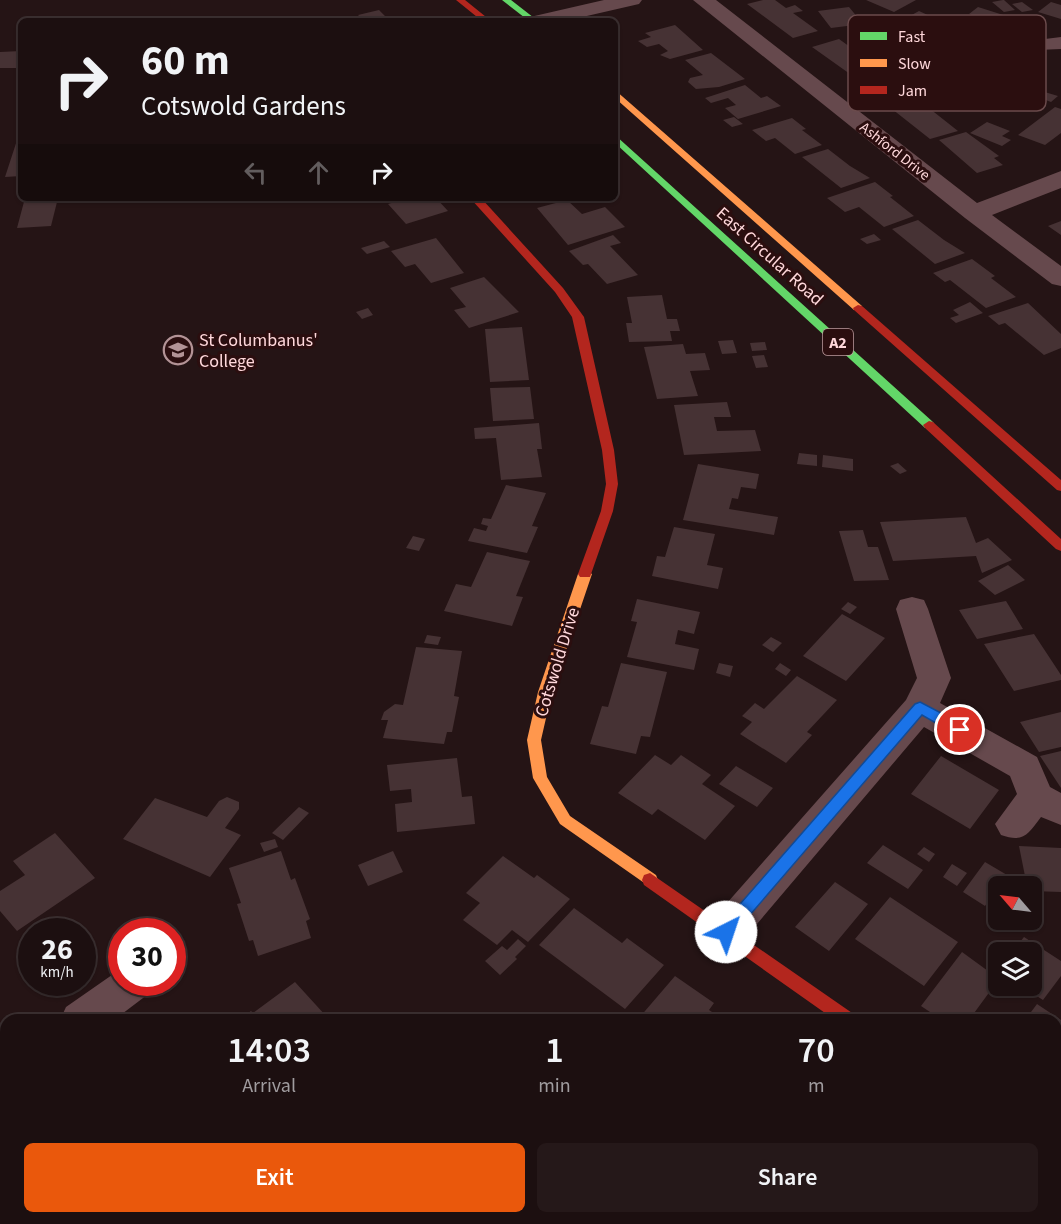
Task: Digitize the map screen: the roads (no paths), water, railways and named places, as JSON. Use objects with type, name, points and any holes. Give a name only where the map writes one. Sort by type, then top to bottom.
[{"type":"main road","points":[[460,0],[482,18]]},
{"type":"main road","points":[[506,0],[531,18]]},
{"type":"main road","name":"East Circular Road","points":[[618,96],[1061,487]]},
{"type":"main road","name":"East Circular Road","points":[[618,141],[1061,546]]},
{"type":"main road","name":"Cotswold Drive","points":[[477,201],[559,290],[578,317],[597,400],[612,484],[607,511],[545,692],[534,740],[540,778],[565,820],[841,1014]]},
{"type":"street","points":[[549,18],[632,0]]},
{"type":"street","name":"Ashford Drive","points":[[703,0],[974,213],[1061,278]]},
{"type":"street","points":[[974,213],[1046,187],[1061,178]]},
{"type":"street","points":[[726,932],[920,708],[934,678],[912,609]]},
{"type":"street","points":[[920,708],[1024,767],[1037,811]]},
{"type":"street","points":[[89,1014],[114,996]]},
{"type":"place","name":"St Columbanus' College","points":[[178,350]]}]
